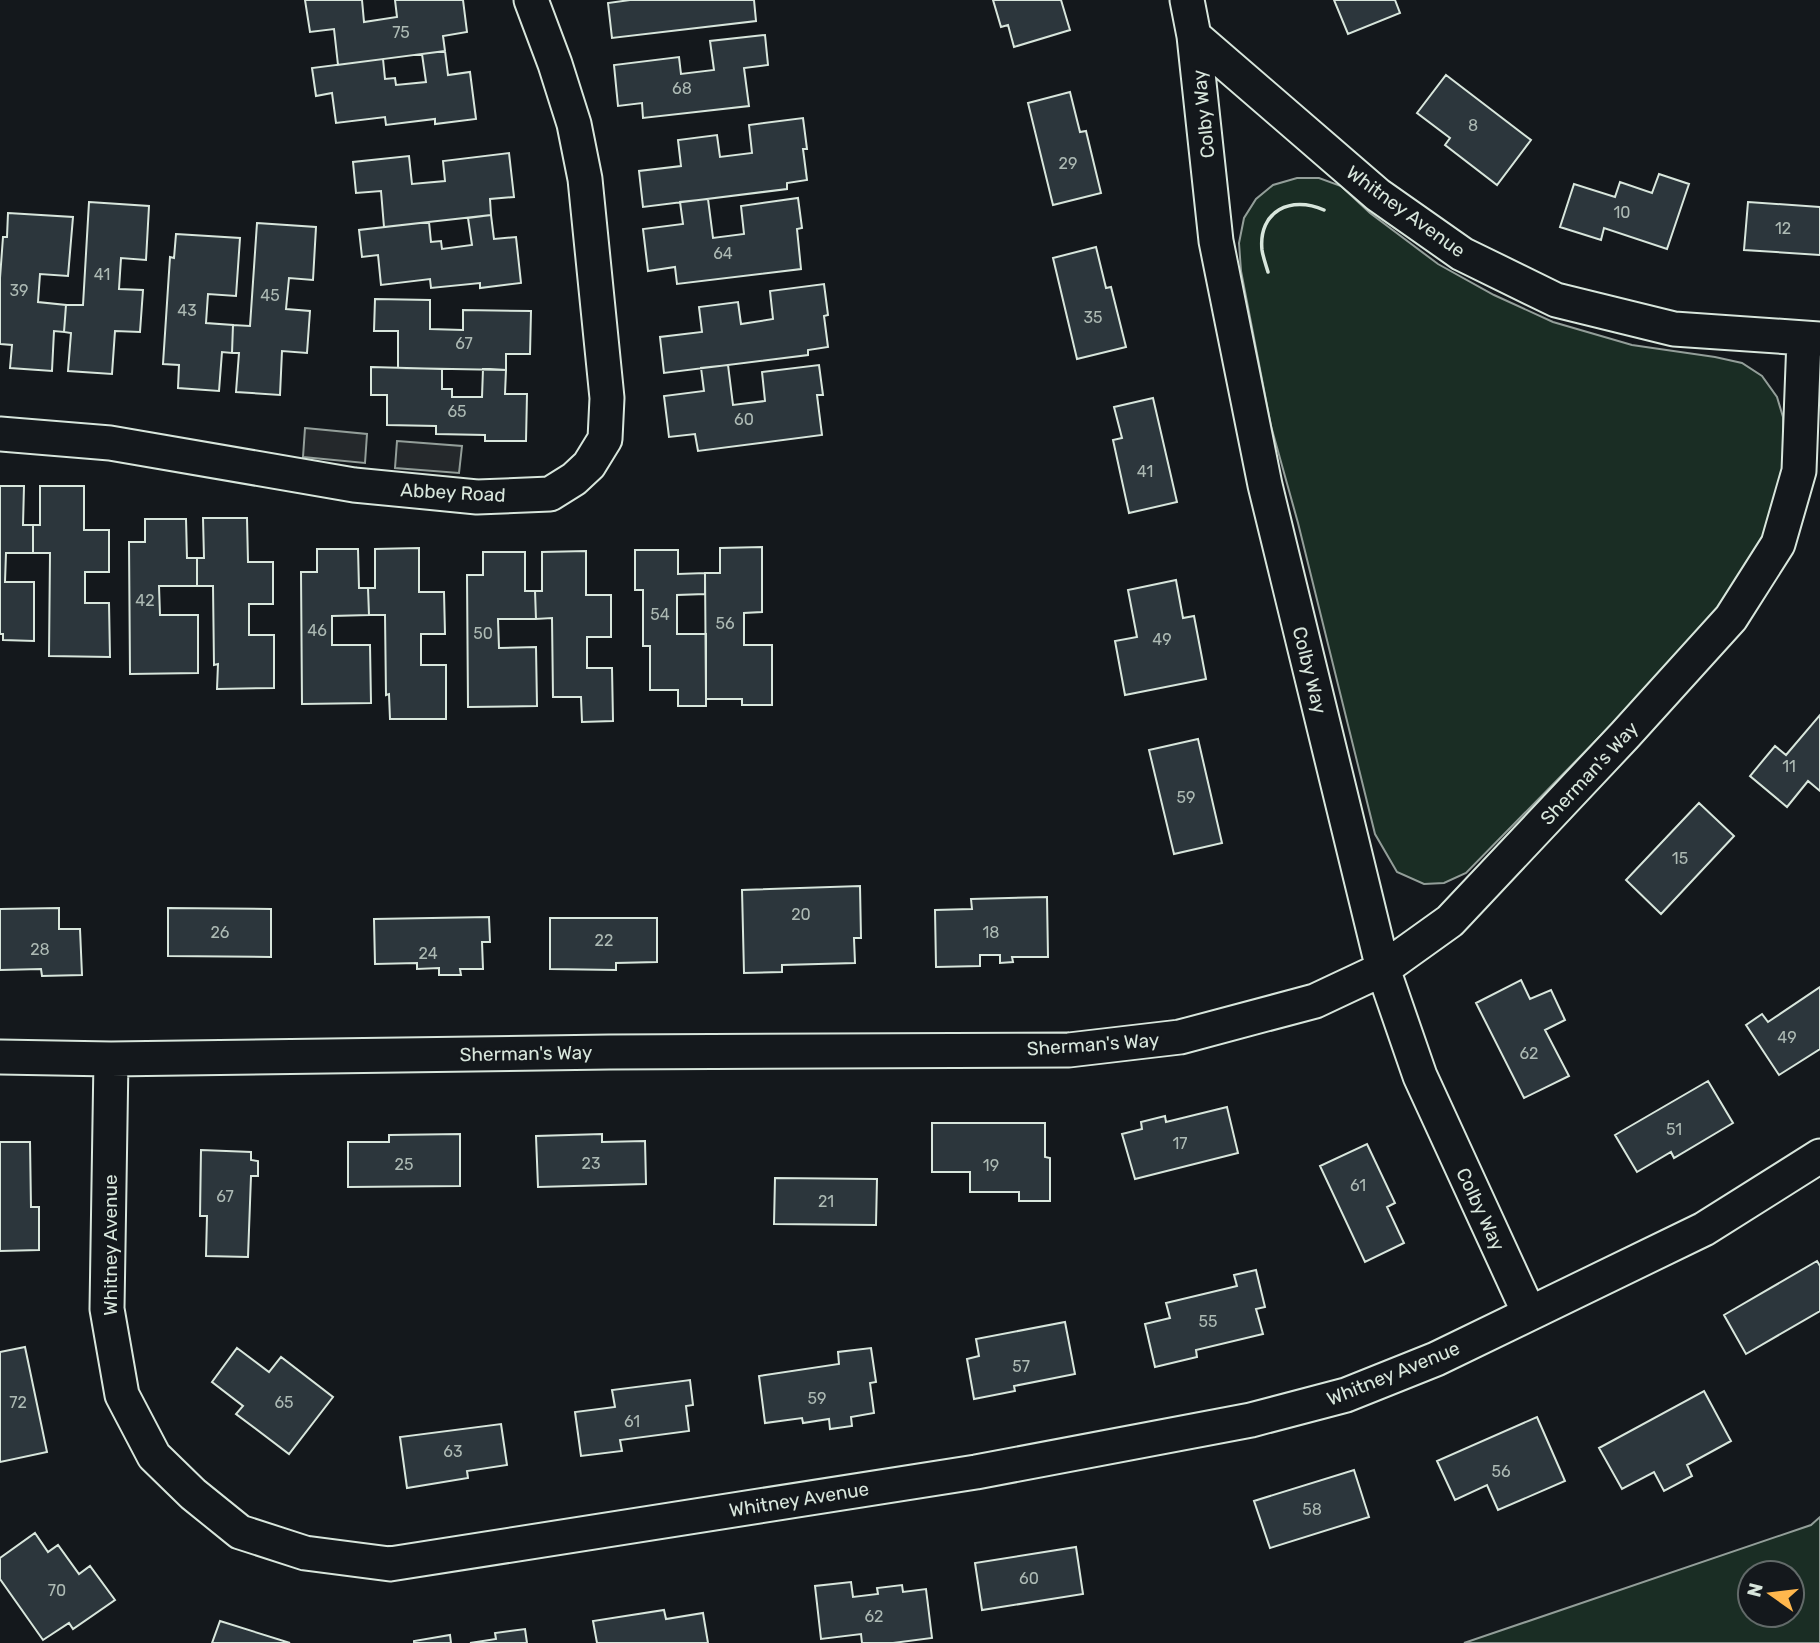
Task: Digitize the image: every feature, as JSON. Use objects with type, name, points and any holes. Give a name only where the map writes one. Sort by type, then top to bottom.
[{"type":"street","name":"Abbey Road","points":[[0,434],[110,443],[354,485],[477,497],[550,494],[574,479],[589,465],[605,439],[607,398],[585,179],[574,124],[531,0]]},
{"type":"street","name":"Colby Way","points":[[1187,0],[1194,36],[1216,241],[1262,472],[1382,969],[1420,1076],[1529,1314]]},
{"type":"street","name":"Whitney Avenue","points":[[1194,36],[1378,195],[1462,254],[1556,300],[1674,330],[1812,339]]},
{"type":"street","name":"Sherman's Way","points":[[0,1057],[111,1059],[622,1052],[1069,1050],[1180,1037],[1315,1001],[1382,969],[1450,921],[1731,618],[1778,544],[1799,471],[1812,339]]},
{"type":"street","name":"Whitney Avenue","points":[[111,1059],[107,1309],[122,1395],[155,1456],[193,1494],[240,1532],[305,1553],[390,1564],[976,1472],[1251,1420],[1346,1395],[1436,1359],[1704,1229],[1820,1156]]},
{"type":"green space","points":[[1297,178],[1319,178],[1341,186],[1370,213],[1438,264],[1494,295],[1553,322],[1632,345],[1742,363],[1762,376],[1777,397],[1783,417],[1784,478],[1771,526],[1714,620],[1466,873],[1444,883],[1424,884],[1397,872],[1375,834],[1298,523],[1271,426],[1241,271],[1239,243],[1244,218],[1256,199],[1273,185]]},
{"type":"green space","points":[[1820,1517],[1820,1643],[1464,1643],[1811,1525]]},
{"type":"shaded area","points":[[305,428],[367,434],[365,463],[303,457]]},
{"type":"shaded area","points":[[397,441],[462,446],[459,473],[395,468]]},
{"type":"building","points":[[305,0],[362,0],[364,22],[397,17],[395,0],[463,0],[467,32],[443,36],[445,51],[338,65],[334,29],[310,32]]},
{"type":"building","points":[[630,0],[754,0],[756,21],[612,38],[608,3]]},
{"type":"building","points":[[993,0],[1061,0],[1070,30],[1014,47],[1008,25],[1001,27]]},
{"type":"building","points":[[1334,0],[1395,0],[1400,13],[1348,34]]},
{"type":"building","points":[[765,35],[768,65],[744,68],[749,106],[643,118],[642,103],[618,106],[614,65],[679,57],[681,74],[714,70],[710,41]]},
{"type":"building","points":[[445,51],[448,75],[470,72],[476,119],[435,124],[435,119],[386,125],[385,117],[336,123],[332,93],[316,96],[312,68],[383,59],[385,79],[395,78],[396,85],[426,82],[422,54]]},
{"type":"building","points":[[1446,75],[1531,140],[1497,185],[1445,145],[1450,138],[1417,113]]},
{"type":"building","points":[[1070,92],[1080,132],[1086,131],[1101,193],[1053,205],[1028,103]]},
{"type":"building","points":[[803,118],[807,180],[787,183],[787,189],[643,207],[639,171],[681,166],[678,140],[717,135],[720,157],[752,153],[749,125]]},
{"type":"building","points":[[509,153],[514,197],[490,199],[491,215],[384,227],[381,191],[356,193],[353,162],[409,156],[412,184],[445,181],[443,161]]},
{"type":"building","points":[[1659,174],[1689,184],[1667,249],[1604,228],[1601,240],[1560,227],[1574,184],[1615,197],[1620,182],[1652,193]]},
{"type":"building","points":[[798,198],[802,228],[797,229],[801,269],[677,284],[675,267],[648,271],[643,229],[683,224],[680,202],[708,199],[713,238],[744,234],[741,206]]},
{"type":"building","points":[[89,202],[149,206],[146,260],[121,258],[119,289],[143,290],[140,332],[115,331],[112,374],[68,371],[71,333],[64,332],[66,305],[83,305]]},
{"type":"building","points":[[1748,202],[1820,207],[1820,255],[1744,250]]},
{"type":"building","points":[[8,213],[73,217],[68,276],[40,274],[38,302],[66,305],[64,332],[54,331],[52,371],[10,368],[12,345],[0,344],[0,278]]},
{"type":"building","points":[[491,215],[494,239],[516,237],[521,283],[480,288],[480,283],[431,288],[430,279],[381,285],[378,255],[362,257],[359,230],[429,222],[431,242],[441,241],[442,249],[472,245],[468,218]]},
{"type":"building","points":[[257,223],[316,227],[313,280],[289,278],[286,309],[310,311],[307,353],[282,351],[280,395],[236,392],[239,353],[232,353],[233,325],[250,326]]},
{"type":"building","points":[[176,234],[240,238],[236,296],[208,294],[206,323],[233,325],[232,353],[222,352],[219,391],[178,388],[179,365],[163,364],[170,257],[174,258]]},
{"type":"building","points":[[1096,247],[1106,288],[1111,287],[1126,347],[1077,359],[1053,258]]},
{"type":"building","points":[[824,284],[828,347],[808,350],[808,355],[664,373],[660,337],[702,332],[699,307],[738,302],[741,324],[773,319],[770,291]]},
{"type":"building","points":[[375,299],[430,300],[430,329],[463,330],[463,310],[531,311],[530,354],[506,354],[506,370],[398,368],[398,331],[374,331]]},
{"type":"building","points":[[728,365],[733,405],[765,401],[762,372],[819,365],[823,395],[817,395],[822,435],[698,451],[695,434],[669,437],[664,396],[704,391],[701,368]]},
{"type":"building","points":[[371,367],[442,369],[442,389],[452,389],[452,397],[482,397],[483,369],[506,370],[505,394],[527,394],[526,441],[485,441],[485,435],[436,434],[436,426],[387,425],[387,395],[371,395]]},
{"type":"building","points":[[1153,398],[1177,502],[1129,513],[1113,440],[1122,438],[1114,407]]},
{"type":"building","points":[[0,486],[24,486],[23,525],[33,525],[33,553],[6,553],[5,582],[34,582],[34,641],[3,640],[3,634],[0,634]]},
{"type":"building","points":[[40,486],[84,486],[84,530],[109,530],[109,572],[85,572],[85,603],[109,603],[110,657],[49,656],[50,553],[33,553],[33,525],[40,525]]},
{"type":"building","points":[[203,518],[247,518],[248,562],[273,562],[273,604],[249,604],[249,635],[274,635],[274,688],[217,689],[213,586],[197,586],[197,558],[204,558]]},
{"type":"building","points":[[145,519],[186,519],[187,558],[197,558],[197,586],[159,586],[160,615],[198,615],[198,673],[130,674],[129,542],[145,542]]},
{"type":"building","points":[[762,547],[762,612],[744,613],[744,645],[772,645],[772,705],[742,705],[742,699],[706,699],[705,573],[720,573],[720,548]]},
{"type":"building","points":[[419,548],[419,592],[444,592],[445,634],[421,634],[421,665],[446,665],[446,719],[390,719],[389,694],[386,695],[385,615],[369,615],[368,588],[375,588],[375,549]]},
{"type":"building","points":[[317,549],[358,549],[359,588],[368,588],[369,615],[332,616],[332,645],[370,645],[371,703],[302,704],[301,572],[317,572]]},
{"type":"building","points":[[635,550],[678,550],[678,574],[705,573],[705,594],[677,595],[677,634],[706,634],[706,706],[678,706],[678,690],[650,690],[650,646],[643,646],[643,590],[635,590]]},
{"type":"building","points":[[586,551],[586,595],[611,595],[611,637],[587,637],[587,668],[612,668],[613,721],[582,722],[581,697],[553,697],[552,618],[536,619],[535,591],[542,591],[542,552]]},
{"type":"building","points":[[483,552],[525,552],[525,591],[535,591],[536,619],[498,619],[499,648],[536,647],[537,706],[468,707],[467,575],[483,575]]},
{"type":"building","points":[[1176,580],[1183,618],[1194,616],[1206,679],[1125,695],[1115,641],[1137,637],[1128,590]]},
{"type":"building","points":[[1820,715],[1820,791],[1808,781],[1787,807],[1750,776],[1775,746],[1786,755]]},
{"type":"building","points":[[1198,739],[1222,843],[1174,854],[1149,750]]},
{"type":"building","points":[[1699,803],[1734,836],[1661,914],[1626,880]]},
{"type":"building","points":[[860,886],[861,938],[854,938],[855,963],[782,965],[782,972],[744,973],[742,890]]},
{"type":"building","points":[[1047,897],[1048,957],[1012,957],[1013,962],[1000,963],[1000,955],[980,955],[980,966],[936,967],[935,910],[972,909],[971,899]]},
{"type":"building","points":[[59,908],[59,929],[80,929],[82,975],[42,976],[41,969],[0,970],[0,909]]},
{"type":"building","points":[[168,908],[271,909],[271,957],[168,956]]},
{"type":"building","points":[[489,917],[490,942],[482,942],[483,969],[460,969],[461,975],[439,975],[439,968],[417,969],[417,963],[375,964],[374,919]]},
{"type":"building","points":[[550,918],[657,918],[657,962],[616,963],[616,970],[550,969]]},
{"type":"building","points":[[1521,980],[1530,999],[1551,990],[1565,1020],[1545,1030],[1569,1076],[1524,1098],[1476,1003]]},
{"type":"building","points":[[1820,987],[1820,1049],[1779,1075],[1746,1025],[1762,1014],[1768,1022]]},
{"type":"building","points":[[1708,1081],[1733,1123],[1674,1158],[1671,1152],[1637,1172],[1615,1135]]},
{"type":"building","points":[[1227,1107],[1238,1153],[1135,1179],[1122,1134],[1142,1129],[1141,1122],[1165,1116],[1166,1122]]},
{"type":"building","points":[[932,1123],[1045,1123],[1045,1157],[1050,1158],[1050,1201],[1019,1201],[1019,1192],[970,1192],[970,1172],[932,1172]]},
{"type":"building","points":[[460,1134],[460,1186],[348,1187],[348,1142],[389,1142],[389,1135]]},
{"type":"building","points":[[602,1134],[602,1142],[645,1141],[646,1184],[538,1187],[536,1136]]},
{"type":"building","points":[[0,1142],[30,1142],[31,1207],[39,1207],[39,1250],[0,1251]]},
{"type":"building","points":[[1367,1144],[1395,1203],[1387,1207],[1404,1243],[1365,1262],[1320,1166]]},
{"type":"building","points":[[201,1150],[251,1152],[251,1160],[258,1161],[258,1176],[251,1176],[248,1257],[206,1256],[207,1216],[200,1216]]},
{"type":"building","points":[[775,1178],[877,1179],[876,1225],[774,1224]]},
{"type":"building","points":[[1817,1261],[1820,1266],[1820,1311],[1746,1354],[1724,1315]]},
{"type":"building","points":[[1256,1270],[1265,1307],[1256,1309],[1263,1334],[1196,1350],[1197,1357],[1155,1367],[1145,1324],[1170,1318],[1166,1303],[1237,1286],[1234,1275]]},
{"type":"building","points":[[1065,1322],[1075,1374],[1014,1386],[1015,1391],[974,1399],[967,1359],[979,1356],[976,1339]]},
{"type":"building","points":[[25,1347],[47,1452],[0,1462],[0,1352]]},
{"type":"building","points":[[237,1348],[269,1372],[281,1357],[333,1397],[289,1454],[236,1414],[243,1406],[212,1382]]},
{"type":"building","points":[[871,1348],[876,1382],[870,1383],[874,1413],[851,1417],[852,1426],[830,1429],[829,1419],[803,1423],[802,1418],[765,1423],[759,1376],[839,1364],[838,1352]]},
{"type":"building","points":[[690,1380],[693,1405],[686,1406],[689,1431],[620,1440],[622,1451],[581,1456],[575,1412],[615,1407],[612,1390]]},
{"type":"building","points":[[1704,1391],[1731,1441],[1687,1465],[1692,1476],[1664,1491],[1654,1472],[1622,1489],[1599,1448]]},
{"type":"building","points":[[1537,1417],[1565,1481],[1498,1510],[1487,1485],[1455,1500],[1437,1461]]},
{"type":"building","points":[[501,1424],[507,1465],[467,1471],[468,1478],[407,1488],[400,1437]]},
{"type":"building","points":[[1354,1470],[1369,1517],[1270,1548],[1254,1501]]},
{"type":"building","points":[[35,1533],[48,1552],[58,1545],[79,1574],[90,1566],[115,1600],[73,1629],[69,1623],[43,1640],[0,1579],[0,1558]]},
{"type":"building","points":[[1076,1547],[1083,1594],[982,1610],[975,1563]]},
{"type":"building","points":[[851,1582],[853,1597],[878,1594],[877,1588],[902,1585],[903,1592],[926,1589],[932,1638],[893,1643],[862,1643],[861,1634],[821,1639],[815,1586]]},
{"type":"building","points":[[664,1610],[666,1619],[703,1613],[708,1643],[597,1643],[593,1621]]},
{"type":"building","points":[[220,1621],[290,1643],[212,1643]]},
{"type":"building","points":[[525,1629],[527,1643],[470,1643],[496,1639],[495,1633]]},
{"type":"building","points":[[450,1635],[451,1643],[414,1643],[414,1641]]},
{"type":"wall","points":[[1268,272],[1262,250],[1262,236],[1271,216],[1279,210],[1300,204],[1324,210]]}]
